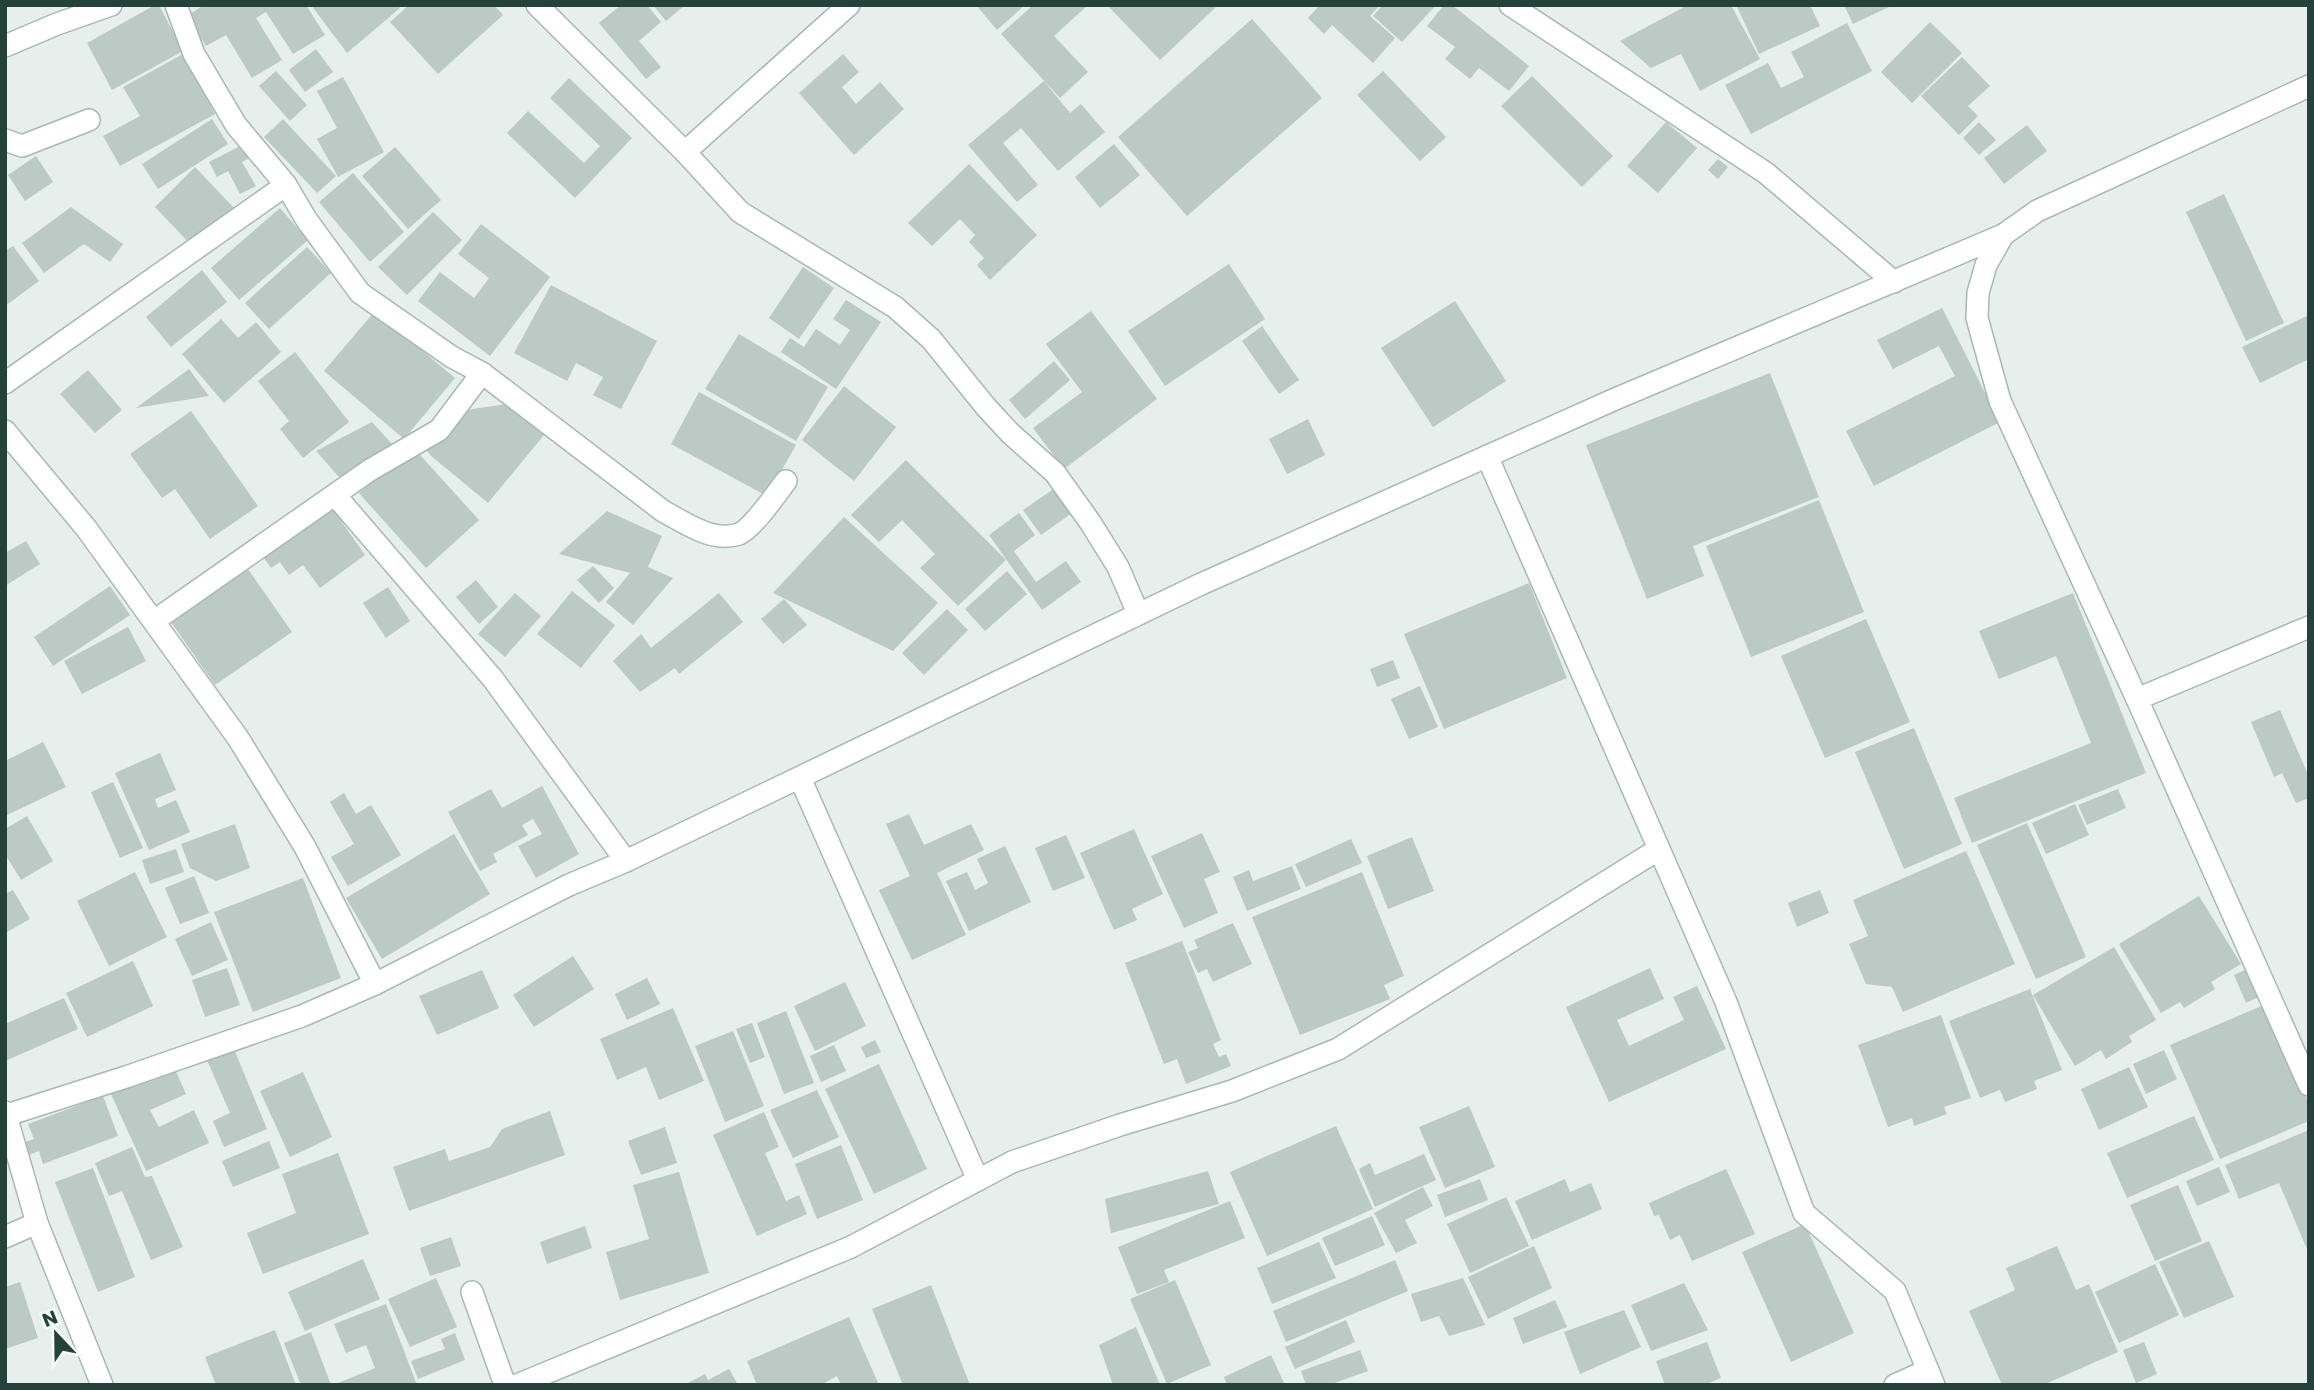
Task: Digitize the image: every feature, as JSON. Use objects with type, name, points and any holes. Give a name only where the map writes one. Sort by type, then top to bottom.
[{"type":"street","points":[[5,46],[111,5]]},
{"type":"street","points":[[176,5],[194,54],[236,125],[286,185],[306,219],[360,293],[452,357],[482,373],[663,511],[713,536],[740,533],[765,509],[786,481]]},
{"type":"street","points":[[537,5],[685,152],[740,212],[895,307],[931,338],[986,407],[1010,433],[1055,473],[1118,567],[1138,613]]},
{"type":"street","points":[[685,152],[849,5]]},
{"type":"street","points":[[1510,5],[1766,173],[1894,282]]},
{"type":"street","points":[[102,1385],[37,1223],[6,1113],[126,1077],[302,1016],[376,984],[569,885],[626,862],[800,779],[1138,613],[1613,400],[2003,235],[2037,211],[2309,86]]},
{"type":"street","points":[[5,140],[22,146],[89,120]]},
{"type":"street","points":[[5,383],[286,185]]},
{"type":"street","points":[[2003,235],[1986,265],[1978,293],[1977,318],[2000,401],[2137,699],[2309,1085]]},
{"type":"street","points":[[154,621],[370,470],[439,430],[482,373]]},
{"type":"street","points":[[5,431],[86,528],[238,738],[305,846],[376,984]]},
{"type":"street","points":[[1487,456],[1726,1002],[1804,1213],[1895,1291],[1931,1377],[1895,1385]]},
{"type":"street","points":[[335,495],[493,679],[626,862]]},
{"type":"street","points":[[2137,699],[2309,627]]},
{"type":"street","points":[[800,779],[978,1180]]},
{"type":"street","points":[[517,1385],[851,1247],[1012,1162],[1232,1091],[1338,1049],[1659,849]]},
{"type":"street","points":[[5,1237],[37,1223]]},
{"type":"street","points":[[472,1292],[505,1385]]},
{"type":"building","points":[[159,5],[183,51],[112,90],[87,43]]},
{"type":"building","points":[[204,5],[306,5],[325,35],[293,54],[266,12],[256,18],[282,60],[252,78],[226,35],[206,46],[187,16]]},
{"type":"building","points":[[311,5],[398,5],[400,8],[347,53]]},
{"type":"building","points":[[409,5],[494,5],[503,15],[438,74],[390,22]]},
{"type":"building","points":[[621,5],[647,5],[661,22],[639,41],[661,67],[646,79],[599,23]]},
{"type":"building","points":[[653,5],[685,5],[666,21]]},
{"type":"building","points":[[976,5],[1025,5],[997,30]]},
{"type":"building","points":[[1033,5],[1088,5],[1054,36],[1088,72],[1060,98],[1001,34]]},
{"type":"building","points":[[1107,5],[1173,7],[1218,5],[1160,60]]},
{"type":"building","points":[[1320,5],[1380,5],[1370,16],[1395,38],[1373,63],[1332,25],[1324,34],[1308,18]]},
{"type":"building","points":[[1383,5],[1436,5],[1402,42],[1373,16]]},
{"type":"building","points":[[1444,5],[1452,5],[1529,66],[1509,91],[1479,68],[1470,79],[1445,59],[1455,47],[1427,26]]},
{"type":"building","points":[[1688,5],[1731,5],[1760,59],[1700,91],[1681,54],[1651,68],[1620,41]]},
{"type":"building","points":[[1736,5],[1810,5],[1820,26],[1759,54]]},
{"type":"building","points":[[1844,5],[1893,5],[1853,24]]},
{"type":"building","points":[[1252,19],[1322,98],[1187,216],[1118,137]]},
{"type":"building","points":[[1930,22],[1962,53],[1912,103],[1881,72]]},
{"type":"building","points":[[1847,23],[1872,71],[1751,134],[1725,85],[1768,63],[1781,88],[1804,77],[1791,52]]},
{"type":"building","points":[[316,49],[333,72],[305,92],[289,70]]},
{"type":"building","points":[[183,54],[215,114],[120,166],[103,136],[140,116],[123,87]]},
{"type":"building","points":[[843,54],[859,72],[842,87],[856,104],[880,82],[904,109],[854,155],[799,93]]},
{"type":"building","points":[[1962,57],[1990,86],[1968,106],[1978,116],[1959,135],[1921,96]]},
{"type":"building","points":[[276,71],[307,105],[290,121],[259,86]]},
{"type":"building","points":[[1383,71],[1446,137],[1420,161],[1357,95]]},
{"type":"building","points":[[1532,76],[1613,156],[1582,187],[1501,106]]},
{"type":"building","points":[[343,77],[384,152],[338,177],[317,139],[337,128],[317,91]]},
{"type":"building","points":[[569,78],[632,138],[575,198],[507,133],[528,111],[584,163],[600,146],[550,98]]},
{"type":"building","points":[[1044,81],[1070,113],[1081,104],[1105,132],[1058,171],[1021,128],[1003,143],[1038,185],[1017,202],[968,145]]},
{"type":"building","points":[[212,119],[228,144],[158,189],[142,164]]},
{"type":"building","points":[[283,119],[336,176],[317,193],[264,137]]},
{"type":"building","points":[[1666,122],[1697,148],[1658,193],[1627,166]]},
{"type":"building","points":[[1979,122],[1996,140],[1979,155],[1963,138]]},
{"type":"building","points":[[2027,125],[2047,151],[2004,184],[1984,158]]},
{"type":"building","points":[[1114,144],[1140,175],[1100,208],[1075,177]]},
{"type":"building","points":[[242,145],[249,158],[242,162],[256,186],[240,194],[228,171],[217,177],[209,162]]},
{"type":"building","points":[[395,147],[441,200],[408,229],[362,176]]},
{"type":"building","points":[[36,156],[53,182],[25,201],[8,175]]},
{"type":"building","points":[[1718,159],[1728,167],[1718,179],[1708,170]]},
{"type":"building","points":[[969,164],[1037,235],[990,280],[977,265],[984,258],[969,242],[975,235],[960,219],[932,246],[908,223]]},
{"type":"building","points":[[195,167],[235,209],[194,248],[155,207]]},
{"type":"building","points":[[353,173],[404,232],[370,262],[319,202]]},
{"type":"building","points":[[2224,194],[2284,323],[2246,341],[2186,212]]},
{"type":"building","points":[[71,207],[123,244],[110,262],[84,244],[44,273],[22,243]]},
{"type":"building","points":[[280,208],[308,240],[239,300],[211,268]]},
{"type":"building","points":[[433,212],[462,240],[407,295],[378,267]]},
{"type":"building","points":[[481,224],[550,277],[490,356],[418,301],[440,272],[474,298],[489,278],[458,254]]},
{"type":"building","points":[[13,246],[39,281],[5,306],[5,251]]},
{"type":"building","points":[[307,247],[331,273],[269,329],[245,303]]},
{"type":"building","points":[[1229,264],[1265,319],[1165,386],[1128,331]]},
{"type":"building","points":[[803,267],[834,288],[799,339],[769,318]]},
{"type":"building","points":[[202,270],[227,302],[171,347],[146,317]]},
{"type":"building","points":[[551,285],[657,341],[621,409],[593,395],[603,377],[576,363],[567,381],[514,353]]},
{"type":"building","points":[[846,300],[881,322],[836,389],[781,352],[790,338],[804,347],[816,329],[840,345],[850,330],[833,319]]},
{"type":"building","points":[[1455,301],[1506,381],[1433,427],[1381,348]]},
{"type":"building","points":[[1942,308],[2000,422],[1874,486],[1846,431],[1955,376],[1939,346],[1893,369],[1877,340]]},
{"type":"building","points":[[375,311],[455,378],[404,439],[324,371]]},
{"type":"building","points":[[1091,311],[1157,399],[1064,469],[1033,428],[1082,392],[1046,344]]},
{"type":"building","points":[[2309,315],[2309,359],[2260,383],[2242,347]]},
{"type":"building","points":[[221,319],[238,338],[256,322],[281,352],[224,403],[182,354]]},
{"type":"building","points":[[1262,326],[1299,380],[1279,394],[1242,341]]},
{"type":"building","points":[[739,334],[828,387],[796,441],[705,389]]},
{"type":"building","points":[[295,352],[349,422],[303,458],[280,429],[289,421],[258,381]]},
{"type":"building","points":[[1054,361],[1070,380],[1025,419],[1009,400]]},
{"type":"building","points":[[189,369],[209,396],[136,408]]},
{"type":"building","points":[[88,370],[122,410],[95,433],[60,394]]},
{"type":"building","points":[[1770,373],[1819,497],[1693,546],[1704,576],[1647,599],[1586,445]]},
{"type":"building","points":[[844,386],[896,427],[854,481],[802,440]]},
{"type":"building","points":[[699,392],[796,445],[767,496],[671,444]]},
{"type":"building","points":[[507,404],[544,435],[488,503],[426,450],[466,410]]},
{"type":"building","points":[[191,411],[258,506],[210,539],[175,489],[162,498],[130,454]]},
{"type":"building","points":[[1308,419],[1325,455],[1287,474],[1269,439]]},
{"type":"building","points":[[372,422],[392,444],[346,485],[316,451]]},
{"type":"building","points":[[412,446],[479,520],[426,568],[359,493]]},
{"type":"building","points":[[906,460],[1006,560],[958,606],[920,568],[935,554],[902,520],[879,542],[851,515]]},
{"type":"building","points":[[1055,488],[1072,513],[1041,535],[1023,510]]},
{"type":"building","points":[[1819,500],[1864,612],[1751,657],[1706,546]]},
{"type":"building","points":[[328,502],[365,555],[320,588],[303,565],[289,575],[280,562],[271,568],[259,551]]},
{"type":"building","points":[[607,511],[662,536],[648,567],[673,578],[633,625],[606,602],[630,573],[559,554]]},
{"type":"building","points":[[1019,513],[1035,535],[1014,551],[1036,582],[1066,561],[1081,582],[1042,610],[989,535]]},
{"type":"building","points":[[844,517],[938,603],[893,651],[773,593]]},
{"type":"building","points":[[26,541],[40,564],[5,586],[5,553]]},
{"type":"building","points":[[243,562],[292,632],[215,685],[166,615]]},
{"type":"building","points":[[593,566],[614,588],[599,603],[577,580]]},
{"type":"building","points":[[1007,571],[1027,594],[985,631],[965,609]]},
{"type":"building","points":[[476,580],[498,607],[479,624],[456,597]]},
{"type":"building","points":[[1529,583],[1567,678],[1444,729],[1404,634]]},
{"type":"building","points":[[110,586],[130,615],[53,666],[34,637]]},
{"type":"building","points":[[388,587],[410,621],[386,638],[363,603]]},
{"type":"building","points":[[572,591],[615,625],[581,668],[537,634]]},
{"type":"building","points":[[515,593],[541,616],[505,657],[478,634]]},
{"type":"building","points":[[719,593],[743,622],[679,674],[675,668],[640,692],[613,661],[641,634],[651,648]]},
{"type":"building","points":[[2073,593],[2146,773],[1972,843],[1954,798],[2091,743],[2056,656],[1999,679],[1979,631]]},
{"type":"building","points":[[784,599],[807,625],[783,644],[761,619]]},
{"type":"building","points":[[947,609],[968,630],[924,675],[902,653]]},
{"type":"building","points":[[1866,619],[1910,722],[1825,758],[1781,656]]},
{"type":"building","points":[[128,627],[146,661],[82,694],[64,661]]},
{"type":"building","points":[[1393,660],[1400,678],[1377,687],[1370,669]]},
{"type":"building","points":[[1420,686],[1438,727],[1409,739],[1391,699]]},
{"type":"building","points":[[2280,710],[2309,777],[2309,798],[2296,803],[2282,773],[2274,777],[2251,722]]},
{"type":"building","points":[[1914,728],[1962,844],[1904,869],[1855,752]]},
{"type":"building","points":[[43,742],[66,787],[5,816],[5,761]]},
{"type":"building","points":[[160,753],[176,790],[155,799],[158,808],[176,800],[190,832],[149,850],[115,773]]},
{"type":"building","points":[[113,782],[143,848],[120,858],[91,792]]},
{"type":"building","points":[[542,786],[579,854],[536,878],[518,846],[542,834],[533,819],[522,825],[528,835],[493,854],[497,862],[480,871],[448,812],[491,789],[502,808]]},
{"type":"building","points":[[2118,789],[2126,808],[2087,825],[2078,805]]},
{"type":"building","points":[[344,793],[356,814],[371,805],[401,855],[348,886],[331,857],[354,844],[330,802]]},
{"type":"building","points":[[2075,804],[2089,835],[2046,854],[2032,823]]},
{"type":"building","points":[[909,814],[924,845],[971,824],[984,850],[937,873],[966,935],[912,960],[879,890],[910,876],[886,824]]},
{"type":"building","points":[[27,816],[53,861],[21,880],[5,854],[5,829]]},
{"type":"building","points":[[2027,823],[2086,957],[2036,979],[1977,845]]},
{"type":"building","points":[[235,824],[250,868],[216,881],[190,868],[181,844]]},
{"type":"building","points":[[1134,829],[1163,894],[1132,909],[1137,920],[1114,930],[1080,853]]},
{"type":"building","points":[[1202,833],[1220,872],[1204,879],[1218,913],[1184,928],[1151,856]]},
{"type":"building","points":[[454,834],[490,894],[382,959],[346,898]]},
{"type":"building","points":[[1066,835],[1085,878],[1053,891],[1035,848]]},
{"type":"building","points":[[1412,837],[1434,891],[1388,909],[1367,856]]},
{"type":"building","points":[[1351,839],[1362,863],[1306,887],[1295,864]]},
{"type":"building","points":[[1005,846],[1031,902],[969,931],[946,881],[967,872],[975,890],[988,883],[977,859]]},
{"type":"building","points":[[176,849],[184,872],[150,884],[142,860]]},
{"type":"building","points":[[1966,851],[2015,964],[1903,1012],[1892,987],[1866,984],[1849,944],[1868,936],[1853,900]]},
{"type":"building","points":[[1292,866],[1301,889],[1247,911],[1233,877],[1249,870],[1253,881]]},
{"type":"building","points":[[135,872],[167,937],[109,966],[77,901]]},
{"type":"building","points":[[1362,872],[1404,976],[1384,985],[1390,999],[1300,1035],[1252,917]]},
{"type":"building","points":[[194,876],[209,913],[180,924],[165,888]]},
{"type":"building","points":[[303,878],[341,978],[253,1012],[214,912]]},
{"type":"building","points":[[13,890],[30,919],[5,933],[5,894]]},
{"type":"building","points":[[1820,890],[1829,913],[1797,927],[1788,903]]},
{"type":"building","points":[[2199,896],[2241,964],[2211,982],[2215,989],[2184,1008],[2180,1002],[2161,1013],[2119,944]]},
{"type":"building","points":[[211,922],[228,960],[192,976],[175,939]]},
{"type":"building","points":[[1233,923],[1252,964],[1213,982],[1207,969],[1198,973],[1188,952],[1198,948],[1194,940]]},
{"type":"building","points":[[2238,938],[2263,995],[2246,1003],[2234,975],[2245,970],[2233,941]]},
{"type":"building","points":[[1182,941],[1221,1040],[1213,1044],[1219,1057],[1226,1054],[1231,1066],[1186,1084],[1177,1059],[1164,1064],[1125,963]]},
{"type":"building","points":[[2114,947],[2156,1020],[2129,1036],[2132,1042],[2106,1059],[2101,1050],[2075,1066],[2033,995]]},
{"type":"building","points":[[573,956],[594,989],[534,1027],[513,995]]},
{"type":"building","points":[[133,961],[153,1006],[87,1037],[66,993]]},
{"type":"building","points":[[227,968],[240,1005],[205,1017],[192,980]]},
{"type":"building","points":[[1650,968],[1664,999],[1617,1020],[1629,1046],[1684,1020],[1673,997],[1697,986],[1726,1049],[1609,1102],[1566,1007]]},
{"type":"building","points":[[482,970],[499,1008],[437,1035],[419,996]]},
{"type":"building","points":[[647,978],[660,1004],[627,1020],[615,994]]},
{"type":"building","points":[[845,982],[866,1026],[815,1051],[794,1006]]},
{"type":"building","points":[[2030,989],[2062,1070],[2034,1081],[2037,1089],[2005,1102],[2000,1090],[1980,1098],[1949,1021]]},
{"type":"building","points":[[64,998],[78,1029],[5,1061],[5,1024]]},
{"type":"building","points":[[2266,1004],[2309,1104],[2309,1121],[2220,1159],[2170,1045]]},
{"type":"building","points":[[673,1008],[704,1081],[659,1100],[646,1067],[617,1080],[600,1039]]},
{"type":"building","points":[[786,1011],[814,1083],[784,1094],[757,1023]]},
{"type":"building","points":[[1941,1015],[1971,1098],[1944,1107],[1947,1114],[1914,1126],[1912,1118],[1888,1127],[1858,1045]]},
{"type":"building","points":[[752,1023],[765,1057],[750,1063],[736,1029]]},
{"type":"building","points":[[733,1031],[764,1106],[725,1122],[695,1046]]},
{"type":"building","points":[[875,1040],[881,1052],[866,1058],[861,1047]]},
{"type":"building","points":[[834,1045],[846,1071],[821,1082],[810,1056]]},
{"type":"building","points":[[234,1049],[267,1129],[224,1147],[213,1121],[230,1113],[207,1060]]},
{"type":"building","points":[[2164,1050],[2177,1079],[2146,1094],[2133,1064]]},
{"type":"building","points":[[879,1064],[927,1169],[874,1194],[825,1089]]},
{"type":"building","points":[[173,1065],[186,1094],[150,1110],[159,1127],[194,1110],[209,1143],[146,1171],[111,1094]]},
{"type":"building","points":[[2129,1067],[2148,1107],[2099,1130],[2081,1089]]},
{"type":"building","points":[[303,1072],[332,1137],[290,1157],[260,1091]]},
{"type":"building","points":[[817,1090],[839,1137],[793,1158],[770,1110]]},
{"type":"building","points":[[103,1096],[118,1136],[43,1164],[39,1151],[29,1155],[25,1142],[34,1139],[28,1124]]},
{"type":"building","points":[[1469,1106],[1495,1167],[1445,1188],[1419,1127]]},
{"type":"building","points":[[550,1111],[565,1155],[409,1211],[393,1167],[445,1149],[449,1161],[490,1147],[502,1129]]},
{"type":"building","points":[[764,1112],[779,1147],[765,1153],[786,1201],[799,1195],[807,1214],[757,1236],[713,1135]]},
{"type":"building","points":[[2194,1116],[2214,1160],[2127,1198],[2107,1153]]},
{"type":"building","points":[[1336,1126],[1373,1209],[1267,1256],[1230,1172]]},
{"type":"building","points":[[665,1127],[677,1163],[641,1175],[628,1141]]},
{"type":"building","points":[[2309,1130],[2309,1254],[2279,1183],[2239,1199],[2225,1165]]},
{"type":"building","points":[[269,1141],[280,1168],[233,1187],[222,1161]]},
{"type":"building","points":[[841,1145],[863,1200],[817,1219],[795,1164]]},
{"type":"building","points":[[132,1147],[145,1177],[152,1176],[183,1247],[151,1260],[122,1191],[109,1196],[95,1163]]},
{"type":"building","points":[[338,1153],[369,1234],[263,1274],[247,1233],[296,1213],[282,1174]]},
{"type":"building","points":[[1424,1154],[1436,1180],[1375,1207],[1359,1169],[1370,1163],[1375,1175]]},
{"type":"building","points":[[2219,1167],[2230,1192],[2197,1206],[2186,1181]]},
{"type":"building","points":[[93,1168],[135,1277],[98,1292],[55,1182]]},
{"type":"building","points":[[1726,1169],[1755,1234],[1692,1261],[1680,1235],[1670,1240],[1659,1215],[1654,1216],[1649,1203]]},
{"type":"building","points":[[1208,1171],[1219,1204],[1111,1233],[1105,1199]]},
{"type":"building","points":[[679,1172],[709,1273],[620,1300],[606,1252],[649,1239],[633,1185]]},
{"type":"building","points":[[1480,1179],[1488,1200],[1445,1217],[1437,1195]]},
{"type":"building","points":[[1565,1179],[1570,1192],[1591,1183],[1602,1209],[1532,1240],[1515,1201]]},
{"type":"building","points":[[2178,1185],[2202,1241],[2155,1261],[2130,1205]]},
{"type":"building","points":[[1423,1187],[1433,1206],[1405,1220],[1417,1243],[1396,1253],[1374,1213]]},
{"type":"building","points":[[1506,1197],[1529,1246],[1470,1273],[1447,1224]]},
{"type":"building","points":[[1230,1201],[1245,1238],[1164,1270],[1169,1282],[1137,1294],[1118,1247]]},
{"type":"building","points":[[1372,1216],[1385,1245],[1335,1266],[1322,1238]]},
{"type":"building","points":[[1805,1224],[1854,1333],[1791,1362],[1742,1252]]},
{"type":"building","points":[[585,1226],[592,1248],[547,1264],[540,1242]]},
{"type":"building","points":[[451,1237],[461,1266],[430,1276],[420,1248]]},
{"type":"building","points":[[2209,1241],[2234,1297],[2184,1318],[2159,1262]]},
{"type":"building","points":[[1319,1242],[1336,1278],[1272,1304],[1257,1268]]},
{"type":"building","points":[[1534,1246],[1552,1288],[1488,1319],[1468,1277]]},
{"type":"building","points":[[2057,1246],[2076,1290],[2089,1284],[2118,1352],[2043,1385],[2002,1385],[1969,1311],[2015,1290],[2006,1268]]},
{"type":"building","points":[[363,1259],[380,1299],[305,1331],[288,1292]]},
{"type":"building","points":[[1395,1260],[1408,1291],[1286,1342],[1273,1311]]},
{"type":"building","points":[[2155,1264],[2179,1315],[2119,1343],[2095,1292]]},
{"type":"building","points":[[436,1278],[457,1327],[410,1347],[388,1299]]},
{"type":"building","points":[[1463,1278],[1485,1325],[1449,1336],[1439,1316],[1421,1322],[1411,1294]]},
{"type":"building","points":[[1175,1280],[1211,1365],[1167,1384],[1130,1299]]},
{"type":"building","points":[[20,1282],[38,1338],[5,1349],[5,1287]]},
{"type":"building","points":[[1684,1283],[1708,1330],[1651,1351],[1631,1305]]},
{"type":"building","points":[[931,1285],[970,1385],[903,1385],[872,1309]]},
{"type":"building","points":[[1555,1300],[1567,1327],[1523,1344],[1513,1318]]},
{"type":"building","points":[[386,1304],[417,1385],[333,1385],[375,1368],[366,1345],[346,1353],[334,1324]]},
{"type":"building","points":[[1624,1310],[1641,1347],[1580,1374],[1564,1332]]},
{"type":"building","points":[[849,1317],[879,1385],[841,1385],[837,1376],[821,1385],[757,1385],[747,1361]]},
{"type":"building","points":[[1346,1320],[1355,1342],[1295,1369],[1285,1347]]},
{"type":"building","points":[[1136,1327],[1160,1385],[1113,1385],[1099,1345]]},
{"type":"building","points":[[275,1330],[296,1385],[216,1385],[205,1357]]},
{"type":"building","points":[[311,1332],[331,1385],[301,1385],[284,1343]]},
{"type":"building","points":[[455,1333],[465,1360],[418,1379],[411,1361],[445,1349],[441,1339]]},
{"type":"building","points":[[1707,1342],[1721,1378],[1704,1385],[1665,1385],[1656,1361]]},
{"type":"building","points":[[2144,1342],[2157,1374],[2136,1383],[2123,1350]]},
{"type":"building","points":[[1360,1350],[1368,1371],[1329,1385],[1306,1385],[1301,1371]]},
{"type":"building","points":[[1271,1355],[1285,1385],[1227,1385],[1224,1377]]},
{"type":"building","points":[[729,1369],[738,1385],[684,1385],[705,1374],[708,1380]]}]
